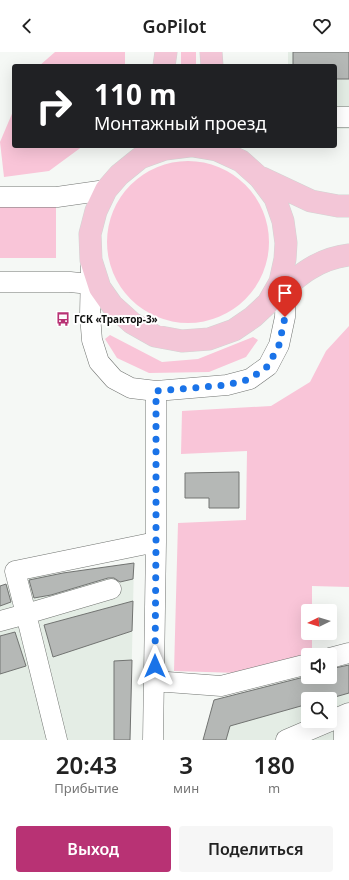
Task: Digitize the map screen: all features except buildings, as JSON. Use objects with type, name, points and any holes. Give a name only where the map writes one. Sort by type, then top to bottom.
[{"type":"main road","points":[[164,64],[166,52]]},
{"type":"main road","points":[[212,52],[212,64]]},
{"type":"main road","points":[[139,148],[113,182],[96,211],[90,234],[91,260],[95,286],[112,305],[132,323],[156,336],[182,341],[209,339],[234,330],[253,317],[286,286],[307,270],[322,262],[349,255]]},
{"type":"main road","points":[[113,182],[140,158],[165,148]]},
{"type":"main road","points":[[205,148],[237,154],[260,178],[275,198],[283,221],[286,243],[285,259],[280,282],[268,303]]},
{"type":"main road","points":[[260,178],[311,201],[338,206],[349,206]]},
{"type":"street","points":[[337,117],[349,117]]},
{"type":"street","points":[[0,197],[57,197],[113,182]]},
{"type":"street","points":[[0,282],[70,282],[95,286],[90,315],[92,340],[99,362],[114,379],[131,388],[156,391],[227,385],[250,379],[268,366],[279,345],[285,317],[285,259]]},
{"type":"street","points":[[153,740],[156,542],[156,391]]},
{"type":"street","points":[[57,740],[26,614],[8,572],[156,542]]},
{"type":"street","points":[[0,621],[111,589]]},
{"type":"street","points":[[337,656],[349,653]]},
{"type":"street","points":[[154,682],[221,686],[301,666]]},
{"type":"street","points":[[287,740],[347,714]]},
{"type":"street","points":[[344,740],[347,714]]},
{"type":"shaded area","points":[[55,52],[125,52],[125,64],[41,64]]},
{"type":"shaded area","points":[[181,52],[196,52],[196,64],[181,64]]},
{"type":"shaded area","points":[[288,52],[349,52],[349,129],[337,129],[337,64],[288,64]]},
{"type":"shaded area","points":[[12,114],[12,148],[80,148],[49,171],[4,177],[0,142]]},
{"type":"shaded area","points":[[180,161],[196,161],[219,167],[239,179],[251,191],[266,218],[269,242],[266,266],[263,273],[251,293],[239,305],[212,320],[196,323],[180,323],[157,317],[137,305],[125,293],[110,266],[107,250],[107,234],[113,211],[125,191],[137,179],[164,164]]},
{"type":"shaded area","points":[[0,206],[56,206],[56,258],[0,258]]},
{"type":"shaded area","points":[[349,326],[349,587],[312,586],[312,604],[301,604],[301,640],[312,640],[312,648],[301,648],[301,657],[238,673],[174,671],[178,523],[246,520],[247,451],[181,454],[182,411],[271,406],[310,382],[326,351]]},
{"type":"shaded area","points":[[110,335],[162,362],[198,359],[253,337],[258,340],[246,357],[209,372],[149,373],[117,358],[105,339]]},
{"type":"shaded area","points":[[134,563],[130,740],[0,740],[0,586],[28,578]]},
{"type":"shaded area","points":[[349,664],[349,740],[203,740],[214,700],[301,677],[301,684],[337,684],[337,667]]},
{"type":"place","name":"ГСК «Трактор-3»","points":[[63,319]]},
{"type":"route","points":[[155,666],[156,391],[227,385],[250,379],[268,366],[279,345],[285,317]]}]
